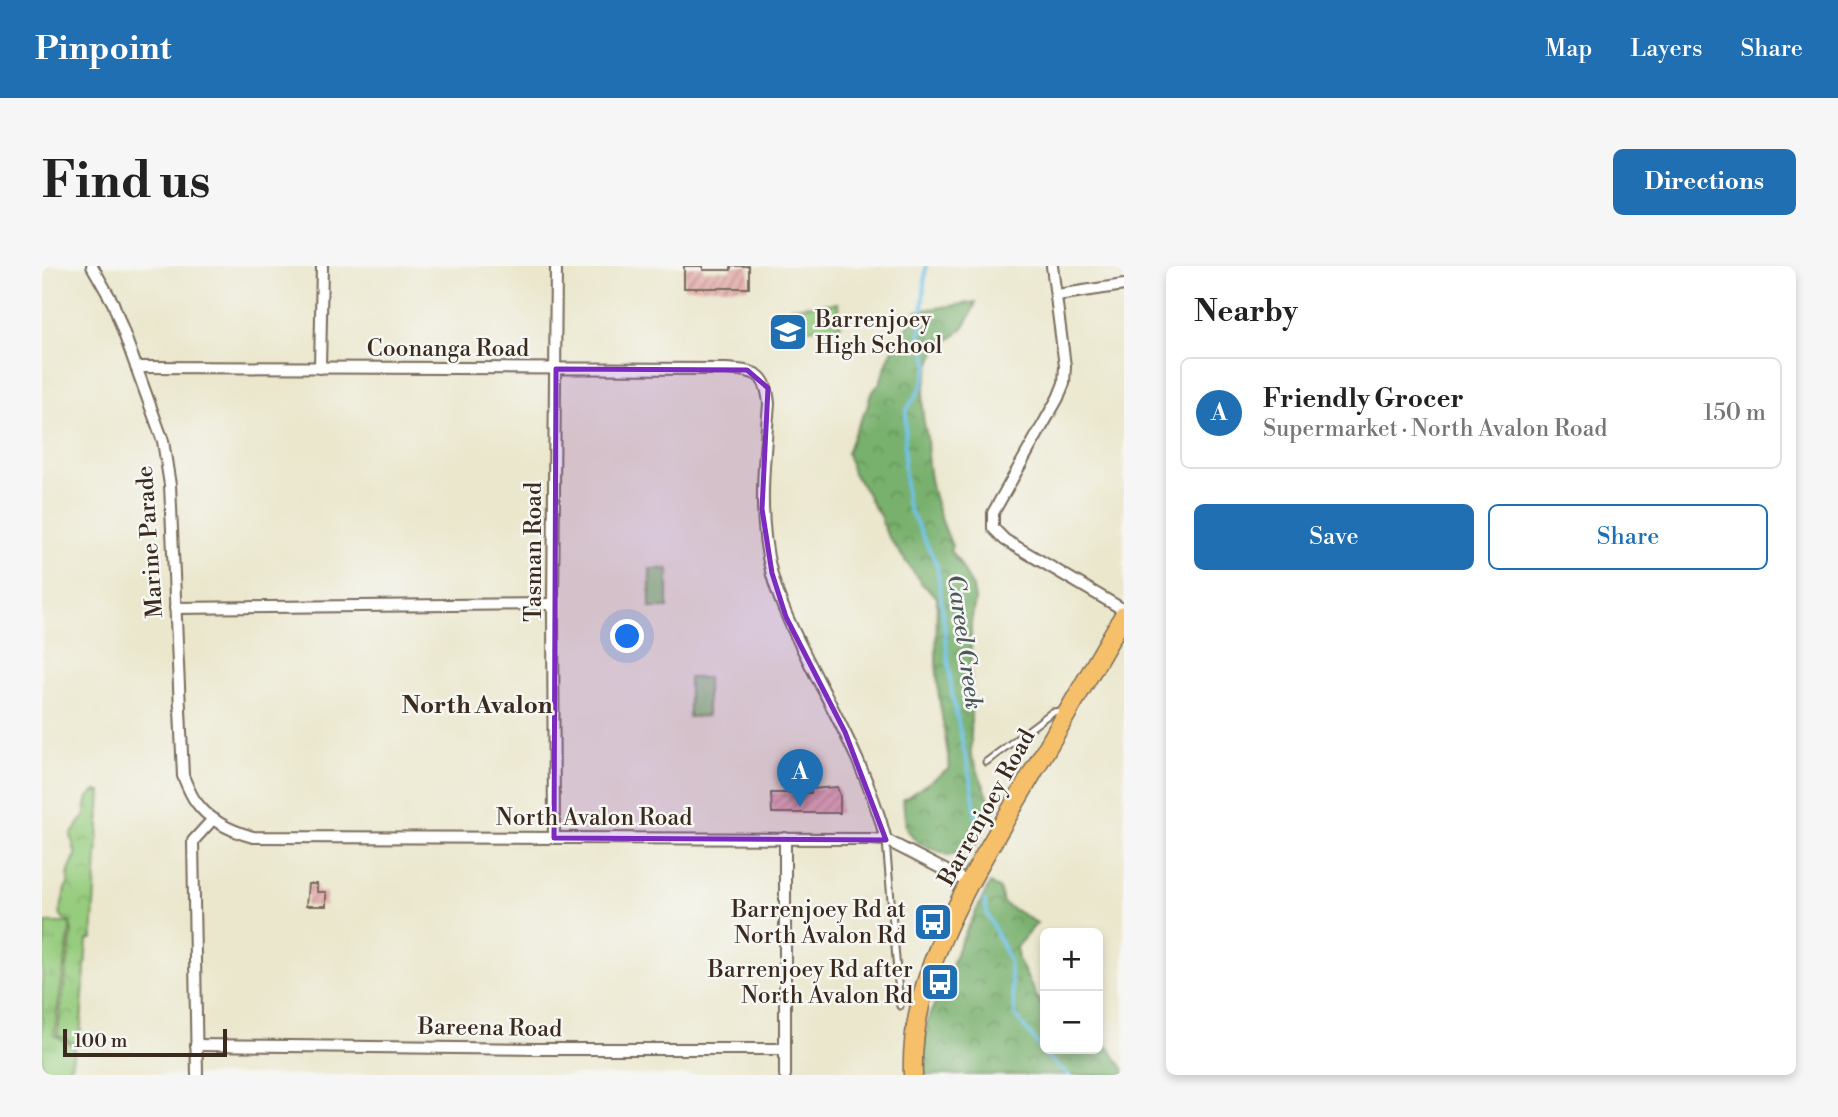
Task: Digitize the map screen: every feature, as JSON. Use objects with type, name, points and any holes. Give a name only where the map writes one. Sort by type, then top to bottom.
[{"type":"main road","name":"Barrenjoey Road","points":[[913,1075],[916,1030],[925,985],[938,947],[970,883],[1124,613]]},
{"type":"street","name":"Marine Parade","points":[[92,266],[113,303],[163,441],[170,485],[183,776],[196,802],[213,819]]},
{"type":"street","points":[[320,368],[322,266]]},
{"type":"street","name":"Tasman Road","points":[[554,838],[556,266]]},
{"type":"street","points":[[1052,266],[1065,366],[1064,383],[993,513],[993,528],[1005,540],[1124,613]]},
{"type":"street","points":[[1057,295],[1124,285]]},
{"type":"street","name":"Coonanga Road","points":[[136,367],[726,369],[747,370],[758,375],[768,388],[762,509],[772,573],[786,618],[845,732],[886,840]]},
{"type":"street","points":[[175,608],[553,604]]},
{"type":"street","points":[[197,1075],[193,841],[213,819]]},
{"type":"street","name":"North Avalon Road","points":[[213,819],[236,832],[253,837],[886,840],[970,883]]},
{"type":"street","points":[[785,838],[785,1075]]},
{"type":"street","name":"Bareena Road","points":[[196,1045],[785,1049]]},
{"type":"lane","points":[[986,762],[1052,712],[1069,710]]},
{"type":"lane","points":[[886,840],[900,1006]]},
{"type":"highlighted area","points":[[556,369],[747,370],[768,388],[762,509],[772,573],[786,617],[845,732],[886,840],[554,838]]},
{"type":"green space","points":[[976,302],[961,330],[936,351],[923,398],[929,474],[934,495],[952,546],[950,551],[973,588],[975,600],[971,623],[971,755],[994,811],[975,845],[948,855],[917,842],[906,828],[903,800],[950,768],[936,662],[937,597],[922,584],[887,535],[880,516],[853,473],[847,453],[890,355],[917,311]]},
{"type":"green space","points":[[838,303],[840,326],[792,330],[790,307]]},
{"type":"green space","points":[[650,569],[668,569],[668,608],[650,608]]},
{"type":"green space","points":[[689,678],[707,678],[707,716],[689,717]]},
{"type":"green space","points":[[96,791],[101,792],[92,939],[87,940],[80,1038],[74,1043],[57,1035],[72,933],[70,921],[64,920],[60,913],[69,870],[76,855],[71,835],[84,817],[88,797]]},
{"type":"green space","points":[[990,883],[1000,890],[1003,903],[1037,923],[1016,947],[1018,959],[1040,1003],[1040,1054],[1103,1054],[1103,1040],[1124,1069],[1124,1075],[923,1075],[922,1056],[928,1018]]},
{"type":"green space","points":[[46,923],[71,923],[54,1035],[75,1046],[69,1075],[42,1075],[42,962]]},
{"type":"building","points":[[684,266],[703,266],[703,270],[731,270],[731,266],[749,266],[749,288],[684,288]]},
{"type":"building","points":[[837,787],[840,813],[772,813],[771,793],[811,793],[811,789]]},
{"type":"building","points":[[308,884],[317,884],[317,892],[326,892],[326,906],[306,906]]},
{"type":"waterway","name":"Careel Creek","points":[[926,266],[920,335],[929,364],[921,388],[906,411],[904,465],[907,504],[937,565],[952,693],[972,787],[977,825]]},
{"type":"waterway","name":"Careel Creek","points":[[984,900],[987,913],[1009,960],[1015,1015],[1048,1058],[1069,1075]]},
{"type":"place","name":"Barrenjoey High School","points":[[788,332]]},
{"type":"place","name":"Friendly Grocer","points":[[800,807]]},
{"type":"place","name":"Barrenjoey Rd at North Avalon Rd","points":[[933,922]]},
{"type":"place","name":"Barrenjoey Rd after North Avalon Rd","points":[[940,982]]},
{"type":"district","name":"North Avalon","points":[[477,705]]}]
